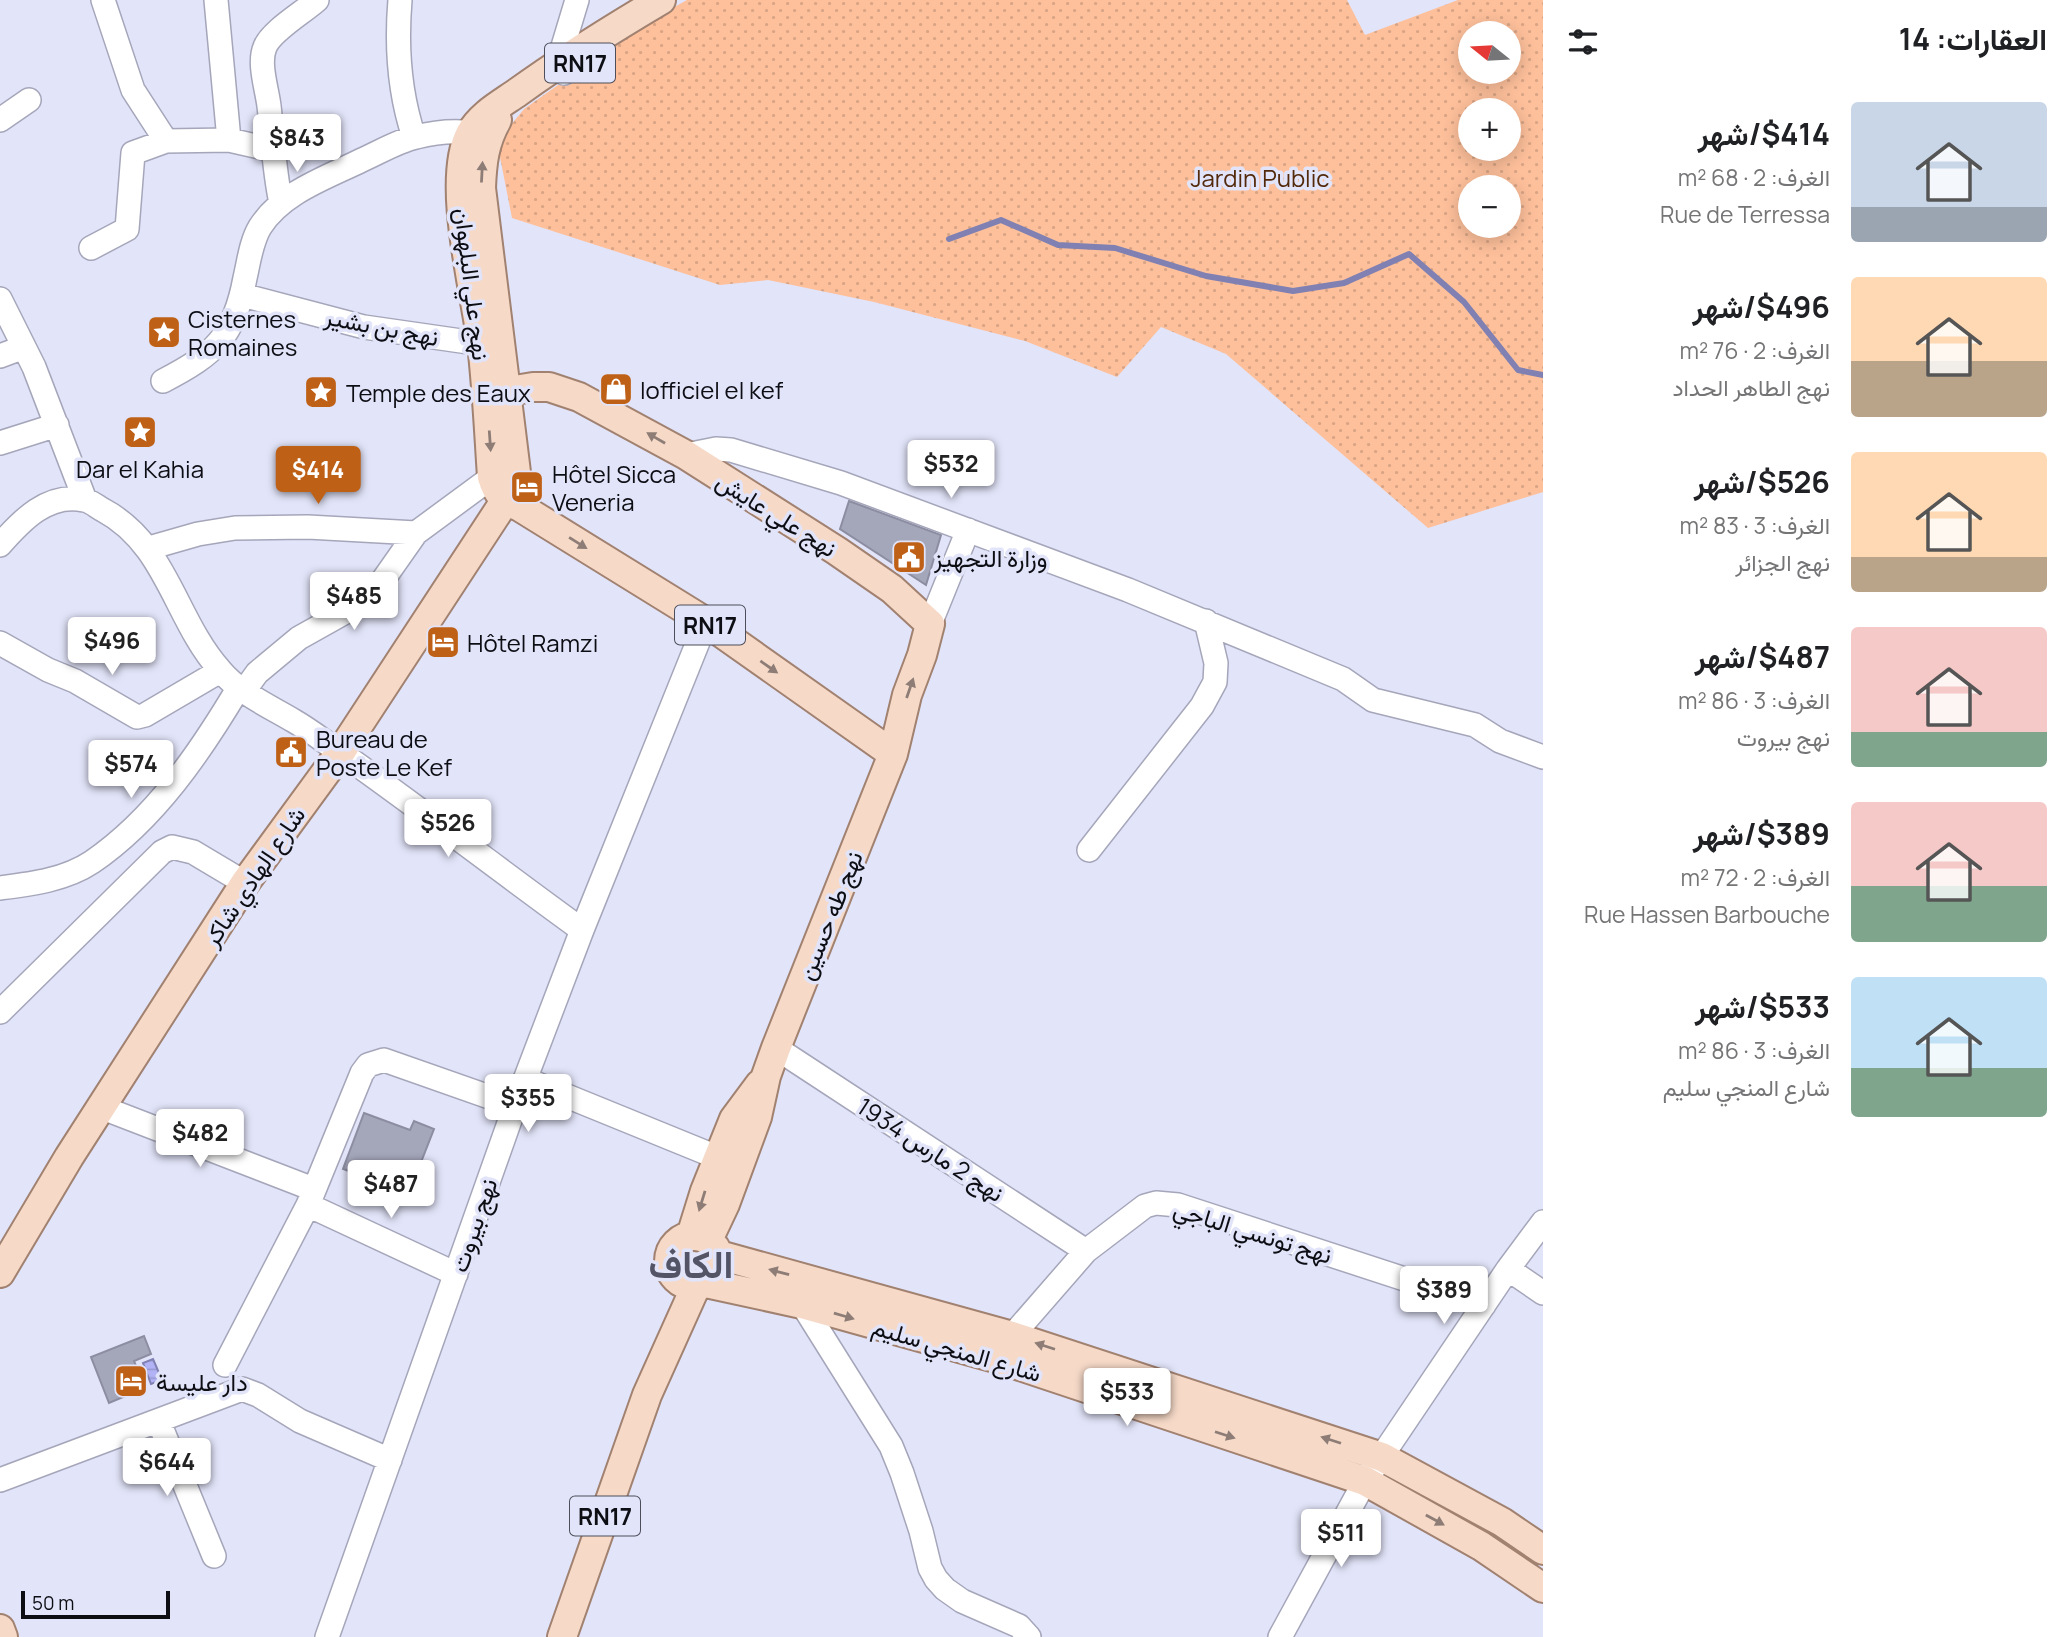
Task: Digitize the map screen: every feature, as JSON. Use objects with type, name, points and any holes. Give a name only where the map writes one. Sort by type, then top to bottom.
[{"type":"main road","name":"RN17","points":[[480,134],[561,69],[662,0]]},
{"type":"main road","name":"RN17","points":[[561,69],[681,0]]},
{"type":"main road","name":"نهج علي البلهوان","points":[[480,134],[462,155],[460,177],[466,239],[482,344],[497,394]]},
{"type":"main road","name":"نهج علي البلهوان","points":[[480,134],[483,154],[481,188],[497,394],[509,493]]},
{"type":"main road","name":"نهج علي عايش","points":[[497,394],[533,387],[549,387],[579,397],[686,456],[892,589],[930,624]]},
{"type":"main road","name":"RN17","points":[[509,493],[706,622],[893,754]]},
{"type":"main road","name":"شارع الهادي شاكر","points":[[0,1273],[69,1157],[103,1108],[245,883],[340,753],[509,493]]},
{"type":"main road","points":[[893,754],[907,695],[930,624]]},
{"type":"main road","name":"نهج طه حسين","points":[[706,1244],[725,1204],[757,1117],[766,1076],[776,1048],[893,754]]},
{"type":"main road","name":"نهج طه حسين","points":[[706,1244],[719,1158],[734,1119],[766,1076]]},
{"type":"main road","name":"RN17","points":[[681,1240],[706,1244],[719,1266],[714,1276],[693,1282],[670,1269],[669,1258],[673,1247],[681,1240]]},
{"type":"main road","name":"شارع المنجي سليم","points":[[706,1244],[1005,1347],[1365,1481],[1481,1546],[1543,1588]]},
{"type":"main road","name":"RN17","points":[[562,1637],[647,1395],[693,1282]]},
{"type":"main road","name":"شارع المنجي سليم","points":[[693,1282],[1005,1347],[1382,1457],[1502,1522],[1543,1550]]},
{"type":"main road","points":[[0,1629],[3,1637]]},
{"type":"street","points":[[103,0],[133,90],[166,141]]},
{"type":"street","points":[[216,0],[229,140]]},
{"type":"street","points":[[281,203],[274,169],[264,48],[270,38],[317,0]]},
{"type":"street","points":[[400,0],[399,54],[402,97],[414,137]]},
{"type":"street","points":[[561,69],[578,0]]},
{"type":"street","points":[[0,120],[29,100]]},
{"type":"street","points":[[163,381],[190,368],[216,348],[227,333],[242,295],[251,247],[260,226],[281,203],[308,187],[414,137],[449,132],[480,134]]},
{"type":"street","points":[[91,248],[127,229],[133,153],[166,141],[229,140],[273,150]]},
{"type":"street","name":"نهج بن بشير","points":[[242,295],[364,327],[482,344]]},
{"type":"street","points":[[0,299],[57,425],[85,500]]},
{"type":"street","points":[[0,356],[24,347]]},
{"type":"street","points":[[0,443],[57,425]]},
{"type":"street","points":[[686,456],[716,449],[732,450],[842,483],[1206,621],[1342,679],[1373,700],[1475,725],[1500,741],[1543,757]]},
{"type":"street","points":[[149,548],[198,534],[235,528],[308,527],[416,533],[509,493]]},
{"type":"street","points":[[0,545],[20,523],[41,508],[64,500],[85,500],[119,518],[149,548],[198,640],[220,671],[242,689],[298,723],[340,753],[582,930]]},
{"type":"street","points":[[930,624],[968,530]]},
{"type":"street","points":[[0,888],[43,883],[90,863],[144,818],[257,673],[299,638],[349,610],[376,590],[416,533]]},
{"type":"street","points":[[1089,850],[1202,706],[1215,682],[1216,663],[1206,621]]},
{"type":"street","name":"نهج بيروت","points":[[327,1637],[525,1079],[706,622]]},
{"type":"street","points":[[0,643],[48,670],[75,681],[137,717],[145,715],[220,671]]},
{"type":"street","points":[[0,1012],[162,852],[172,847],[193,852],[245,883]]},
{"type":"street","name":"نهج 2 مارس 1934","points":[[776,1048],[1086,1251]]},
{"type":"street","points":[[225,1365],[310,1197],[362,1073],[368,1065],[384,1060],[515,1106]]},
{"type":"street","points":[[525,1079],[719,1158]]},
{"type":"street","points":[[103,1108],[310,1197],[456,1274]]},
{"type":"street","name":"نهج تونسي الباجي","points":[[1005,1347],[1086,1251],[1145,1206],[1168,1203],[1484,1305]]},
{"type":"street","points":[[1280,1637],[1365,1481],[1508,1269],[1543,1222]]},
{"type":"street","points":[[1508,1269],[1543,1293]]},
{"type":"street","points":[[802,1304],[891,1446],[921,1531],[930,1568],[936,1579],[962,1601],[1019,1626],[1029,1637]]},
{"type":"street","points":[[0,1480],[242,1389],[258,1395],[300,1421],[390,1460]]},
{"type":"street","points":[[159,1422],[214,1556]]},
{"type":"green space","name":"Jardin Public","points":[[687,0],[1347,0],[1365,35],[1458,0],[1543,0],[1543,492],[1428,528],[1226,354],[1161,327],[1117,377],[1025,341],[874,302],[768,280],[720,285],[512,218],[497,142],[524,109],[649,21]]},
{"type":"water","points":[[153,1359],[162,1380],[151,1384],[143,1363]]},
{"type":"building","name":"وزارة التجهيز","points":[[849,501],[941,535],[926,585],[840,529]]},
{"type":"building","points":[[364,1113],[410,1130],[414,1121],[434,1129],[405,1203],[385,1195],[388,1186],[343,1169]]},
{"type":"building","points":[[144,1336],[151,1354],[134,1361],[145,1388],[109,1403],[91,1357]]},
{"type":"waterway","points":[[949,239],[1001,220],[1058,245],[1115,248],[1206,276],[1293,291],[1344,283],[1409,254],[1464,302],[1518,370],[1543,375]]},
{"type":"place","name":"Cisternes Romaines","points":[[164,332]]},
{"type":"place","name":"lofficiel el kef","points":[[616,389]]},
{"type":"place","name":"Temple des Eaux","points":[[321,392]]},
{"type":"place","name":"Dar el Kahia","points":[[140,432]]},
{"type":"place","name":"Hôtel Sicca Veneria","points":[[527,487]]},
{"type":"place","name":"وزارة التجهيز","points":[[909,557]]},
{"type":"place","name":"Hôtel Ramzi","points":[[443,642]]},
{"type":"place","name":"Bureau de Poste Le Kef","points":[[291,752]]},
{"type":"place","name":"دار عليسة","points":[[131,1381]]},
{"type":"district","name":"الكاف","points":[[691,1263]]}]
